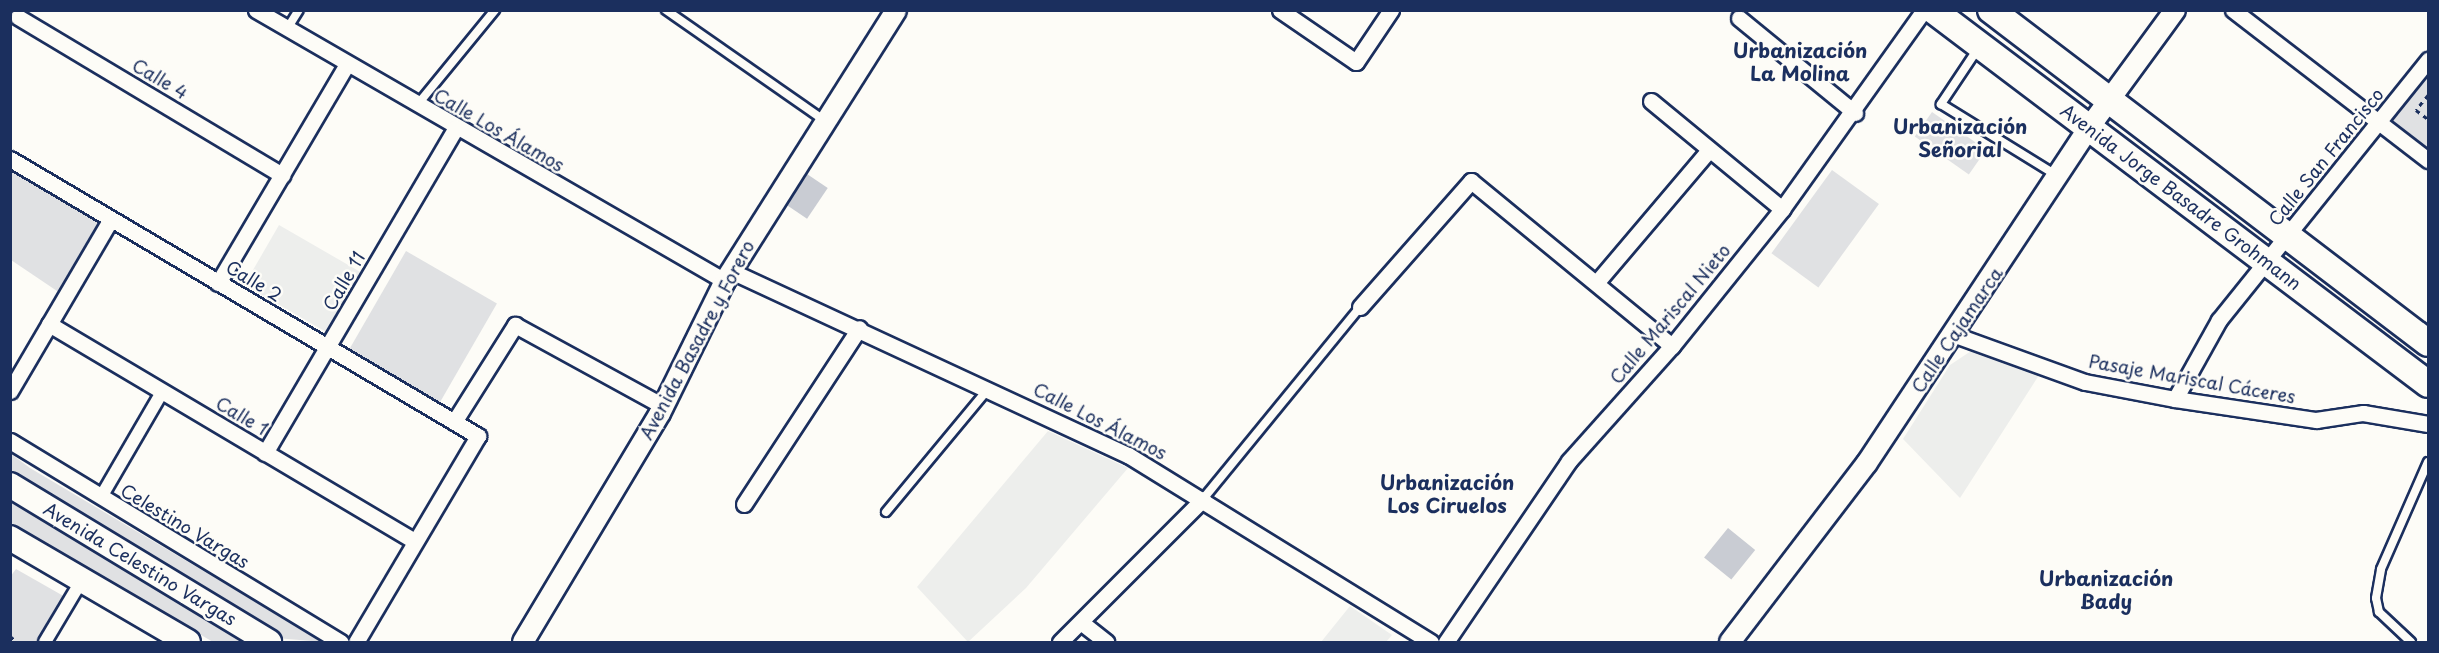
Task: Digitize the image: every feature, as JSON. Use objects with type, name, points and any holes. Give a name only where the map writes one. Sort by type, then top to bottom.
[{"type":"highway","name":"Avenida Jorge Basadre Grohmann","points":[[1933,10],[2428,384]]},
{"type":"highway","name":"Avenida Jorge Basadre Grohmann","points":[[1990,10],[2108,102],[2428,343]]},
{"type":"main road","name":"Avenida Celestino Vargas","points":[[10,486],[269,642]]},
{"type":"main road","points":[[12,541],[188,642]]},
{"type":"street","name":"Calle Los Álamos","points":[[256,10],[456,128],[728,276],[859,328],[989,387],[1203,499],[1431,642]]},
{"type":"street","name":"Avenida Basadre y Forero","points":[[524,642],[663,406],[728,276],[896,10]]},
{"type":"street","points":[[1280,10],[1356,62],[1391,10]]},
{"type":"street","name":"Calle Mariscal Nieto","points":[[1446,642],[1569,461],[1672,346],[1782,209],[1855,113],[1924,10]]},
{"type":"street","name":"Calle Cajamarca","points":[[1730,642],[1846,491],[1955,335],[2088,129],[2175,10]]},
{"type":"street","points":[[2233,10],[2428,160]]},
{"type":"street","points":[[1739,18],[1855,113]]},
{"type":"street","name":"Calle 4","points":[[17,19],[282,175]]},
{"type":"street","name":"Calle San Francisco","points":[[2175,399],[2219,320],[2286,235],[2381,122],[2428,60]]},
{"type":"street","points":[[218,283],[347,64]]},
{"type":"street","points":[[1651,100],[1782,209]]},
{"type":"street","name":"Calle 11","points":[[265,453],[456,128]]},
{"type":"street","points":[[1597,282],[1709,150]]},
{"type":"street","name":"Calle 2","points":[[10,159],[478,436],[414,541]]},
{"type":"street","points":[[1360,307],[1471,181],[1597,282],[1672,346]]},
{"type":"street","points":[[10,391],[111,219]]},
{"type":"street","name":"Calle 1","points":[[49,324],[414,541]]},
{"type":"street","points":[[454,422],[516,325],[663,406]]},
{"type":"street","points":[[744,504],[859,328]]},
{"type":"street","name":"Pasaje Mariscal Cáceres","points":[[1955,335],[2085,382],[2175,399],[2316,420],[2363,413],[2428,424]]},
{"type":"street","points":[[101,498],[162,392]]},
{"type":"street","name":"Celestino Vargas","points":[[10,441],[341,642]]},
{"type":"street","points":[[1060,642],[1203,499]]},
{"type":"street","points":[[356,642],[414,541]]},
{"type":"street","points":[[45,642],[82,580]]},
{"type":"street","points":[[1082,622],[1106,642]]},
{"type":"lane","points":[[287,29],[299,10]]},
{"type":"lane","points":[[417,105],[495,10]]},
{"type":"lane","points":[[666,10],[825,121]]},
{"type":"lane","points":[[1979,46],[1941,104],[2058,176]]},
{"type":"lane","points":[[1203,499],[1360,307]]},
{"type":"lane","points":[[886,512],[989,387]]},
{"type":"lane","points":[[2411,642],[2379,612],[2376,598],[2381,570],[2428,462]]},
{"type":"path","points":[[2428,95],[2416,110],[2428,119]]},
{"type":"path","points":[[10,636],[17,642]]},
{"type":"shaded area","points":[[2428,68],[2428,148],[2389,118]]},
{"type":"shaded area","points":[[1932,112],[1986,150],[1969,174],[1915,137]]},
{"type":"shaded area","points":[[10,164],[105,220],[60,293],[11,260]]},
{"type":"shaded area","points":[[1832,170],[1879,204],[1818,287],[1771,253]]},
{"type":"shaded area","points":[[279,225],[373,280],[339,339],[245,285]]},
{"type":"shaded area","points":[[406,251],[497,304],[437,407],[346,355]]},
{"type":"shaded area","points":[[1971,351],[2041,372],[1960,498],[1903,439],[1950,365]]},
{"type":"shaded area","points":[[1048,431],[1128,468],[1026,588],[968,642],[917,587]]},
{"type":"shaded area","points":[[11,454],[30,468],[323,642],[276,638],[11,477]]},
{"type":"shaded area","points":[[11,496],[256,642],[213,642],[11,523]]},
{"type":"shaded area","points":[[16,569],[67,598],[40,642],[11,642],[10,577]]},
{"type":"shaded area","points":[[1350,606],[1392,635],[1386,642],[1321,642]]},
{"type":"building","points":[[807,174],[828,188],[807,219],[786,205]]},
{"type":"building","points":[[1728,528],[1755,550],[1731,580],[1704,558]]},
{"type":"district","name":"Urbanización La Molina","points":[[1800,62]]},
{"type":"district","name":"Urbanización Señorial","points":[[1960,138]]},
{"type":"district","name":"Urbanización Los Ciruelos","points":[[1447,494]]},
{"type":"district","name":"Urbanización Bady","points":[[2106,590]]}]
